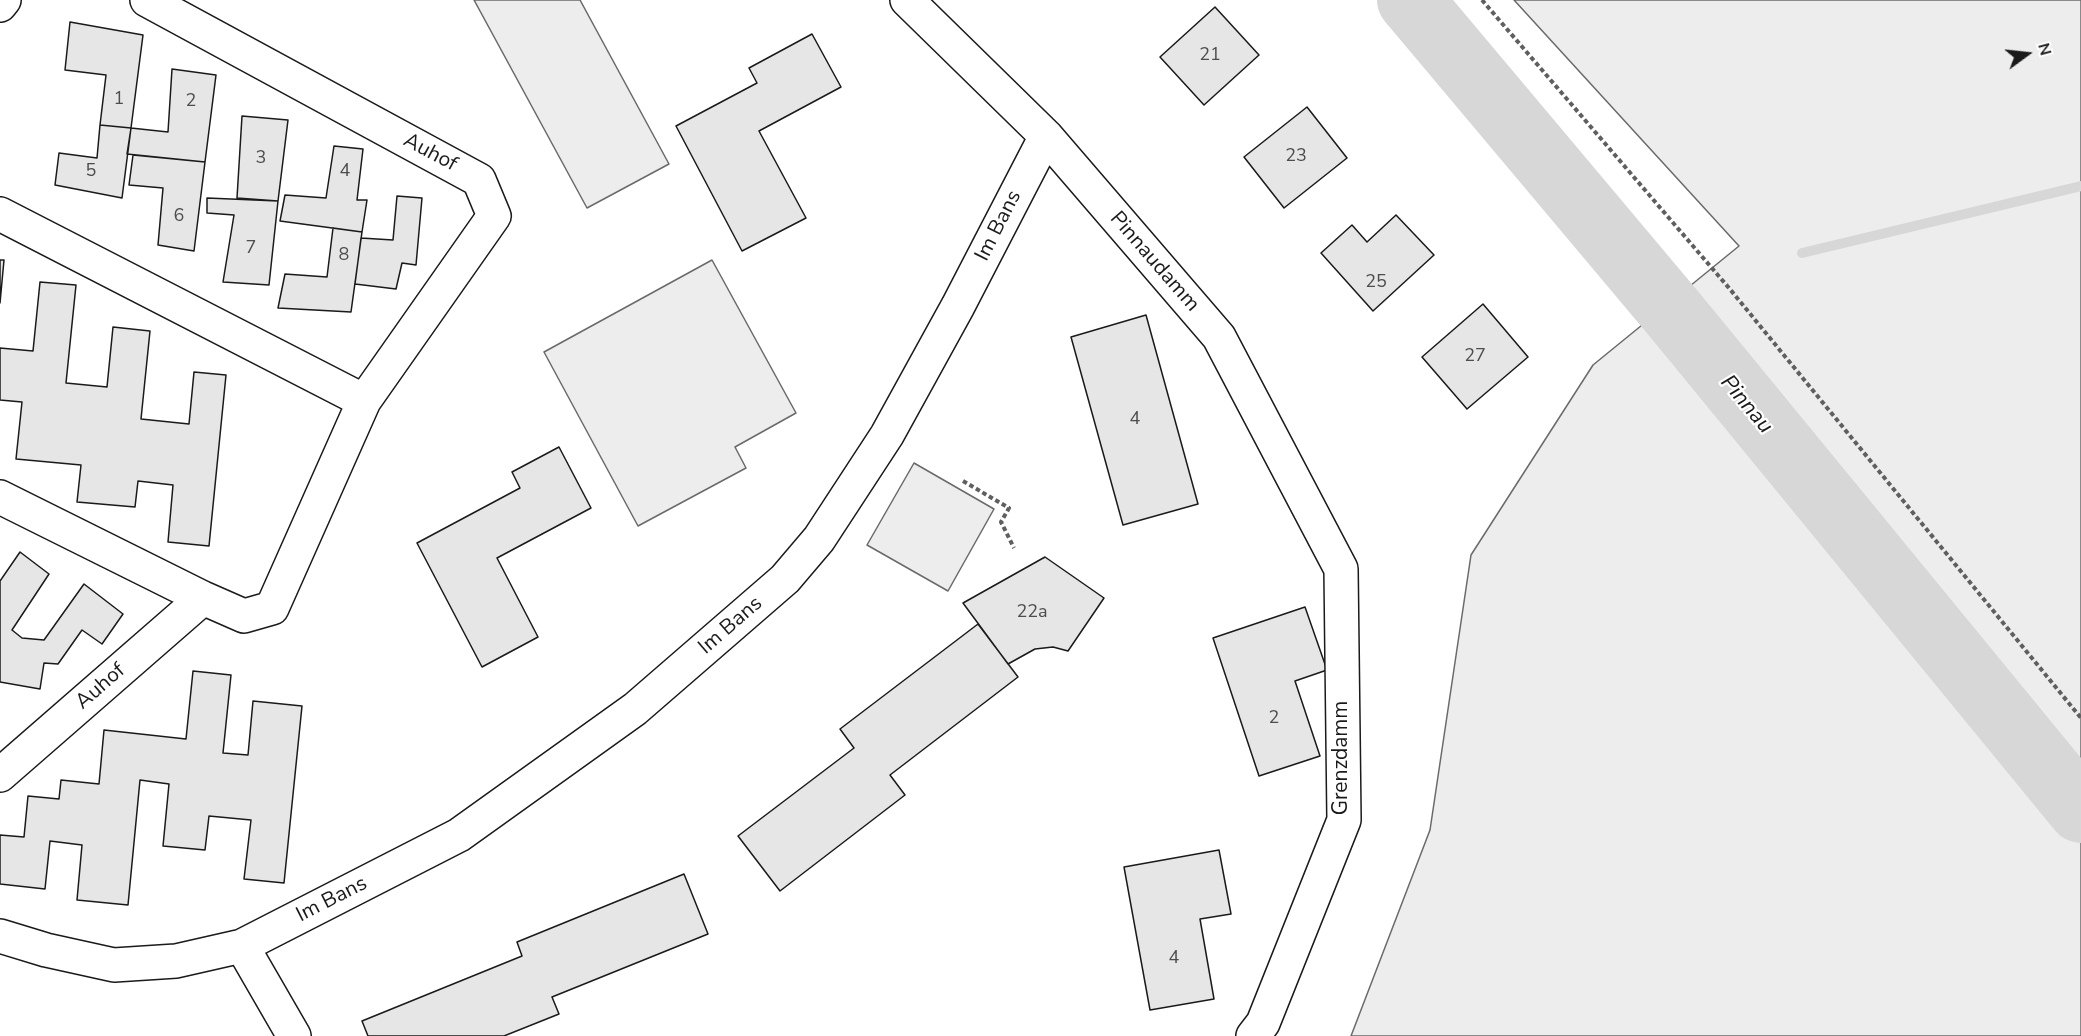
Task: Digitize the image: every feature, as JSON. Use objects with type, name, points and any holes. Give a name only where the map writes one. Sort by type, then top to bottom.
[{"type":"street","points":[[0,5],[4,0]]},
{"type":"street","name":"Auhof","points":[[0,497],[244,616],[272,608],[364,401],[494,216],[479,180],[147,0]]},
{"type":"street","name":"Pinnaudamm","points":[[907,0],[1046,136],[1219,337],[1341,569]]},
{"type":"street","name":"Im Bans","points":[[0,936],[46,950],[114,964],[176,961],[242,946],[459,835],[635,709],[785,579],[819,539],[887,435],[958,306],[1046,136]]},
{"type":"street","points":[[0,214],[364,401]]},
{"type":"street","name":"Grenzdamm","points":[[1253,1036],[1263,1023],[1344,820],[1341,569]]},
{"type":"street","name":"Auhof","points":[[0,775],[203,598]]},
{"type":"street","points":[[242,946],[294,1036]]},
{"type":"path","points":[[1482,0],[1729,288],[2081,718]]},
{"type":"path","points":[[963,481],[1009,508],[1001,522],[1014,548]]},
{"type":"shaded area","points":[[474,0],[580,0],[669,164],[587,208]]},
{"type":"shaded area","points":[[1514,0],[2081,0],[2081,1036],[1351,1036],[1430,830],[1471,555],[1593,365],[1739,246]]},
{"type":"shaded area","points":[[712,260],[796,413],[735,447],[746,468],[638,526],[544,352]]},
{"type":"shaded area","points":[[914,463],[994,509],[948,591],[867,545]]},
{"type":"building","points":[[1215,7],[1259,55],[1204,105],[1160,57]]},
{"type":"building","points":[[70,22],[143,35],[131,128],[100,125],[106,75],[65,70]]},
{"type":"building","points":[[812,34],[841,87],[759,131],[806,218],[742,251],[676,126],[757,83],[749,68]]},
{"type":"building","points":[[172,69],[216,75],[205,162],[127,154],[131,128],[168,132]]},
{"type":"building","points":[[1307,107],[1347,158],[1284,208],[1244,157]]},
{"type":"building","points":[[242,116],[288,120],[278,201],[237,198]]},
{"type":"building","points":[[100,125],[131,128],[122,198],[55,185],[59,153],[97,158]]},
{"type":"building","points":[[334,146],[363,149],[357,200],[367,200],[362,232],[280,221],[285,195],[326,198]]},
{"type":"building","points":[[133,155],[205,162],[194,251],[158,245],[163,188],[129,185]]},
{"type":"building","points":[[397,196],[422,198],[416,265],[402,263],[396,289],[355,284],[361,238],[393,240]]},
{"type":"building","points":[[207,198],[278,201],[269,285],[223,282],[234,215],[207,213]]},
{"type":"building","points":[[1396,215],[1434,255],[1373,311],[1321,253],[1352,225],[1367,242]]},
{"type":"building","points":[[333,228],[362,232],[351,312],[278,308],[285,274],[327,277]]},
{"type":"building","points":[[0,260],[4,260],[0,303]]},
{"type":"building","points":[[40,282],[76,285],[66,383],[107,387],[113,327],[150,331],[141,419],[189,424],[194,372],[226,375],[209,546],[168,542],[173,485],[138,481],[135,507],[77,502],[81,465],[16,459],[22,402],[0,400],[0,348],[33,351]]},
{"type":"building","points":[[1483,304],[1528,357],[1467,409],[1422,357]]},
{"type":"building","points":[[1146,315],[1198,504],[1123,525],[1071,337]]},
{"type":"building","points":[[559,447],[591,508],[497,558],[538,637],[482,667],[417,543],[520,488],[512,472]]},
{"type":"building","points":[[20,552],[49,574],[12,630],[22,638],[44,640],[84,584],[123,614],[102,644],[82,630],[58,664],[44,663],[40,689],[0,682],[0,581]]},
{"type":"building","points":[[1045,557],[1104,598],[1068,651],[1053,647],[1035,649],[1008,664],[963,603]]},
{"type":"building","points":[[1305,607],[1327,670],[1295,681],[1320,756],[1259,776],[1213,638]]},
{"type":"building","points":[[978,624],[1018,677],[890,775],[905,795],[780,891],[738,836],[854,748],[840,729]]},
{"type":"building","points":[[193,671],[231,675],[223,753],[248,755],[253,701],[302,706],[284,883],[244,879],[251,820],[209,816],[205,850],[163,846],[169,784],[140,780],[128,905],[77,900],[82,845],[50,841],[45,889],[0,884],[0,835],[24,837],[28,796],[59,799],[61,780],[99,784],[104,730],[186,739]]},
{"type":"building","points":[[1219,850],[1231,914],[1200,919],[1214,999],[1150,1010],[1124,867]]},
{"type":"building","points":[[684,874],[708,934],[552,997],[559,1014],[504,1036],[368,1036],[362,1021],[522,956],[517,942]]},
{"type":"waterway","name":"Pinnau","points":[[1410,0],[1674,314],[2081,810]]},
{"type":"waterway","points":[[1802,253],[2081,186]]}]
